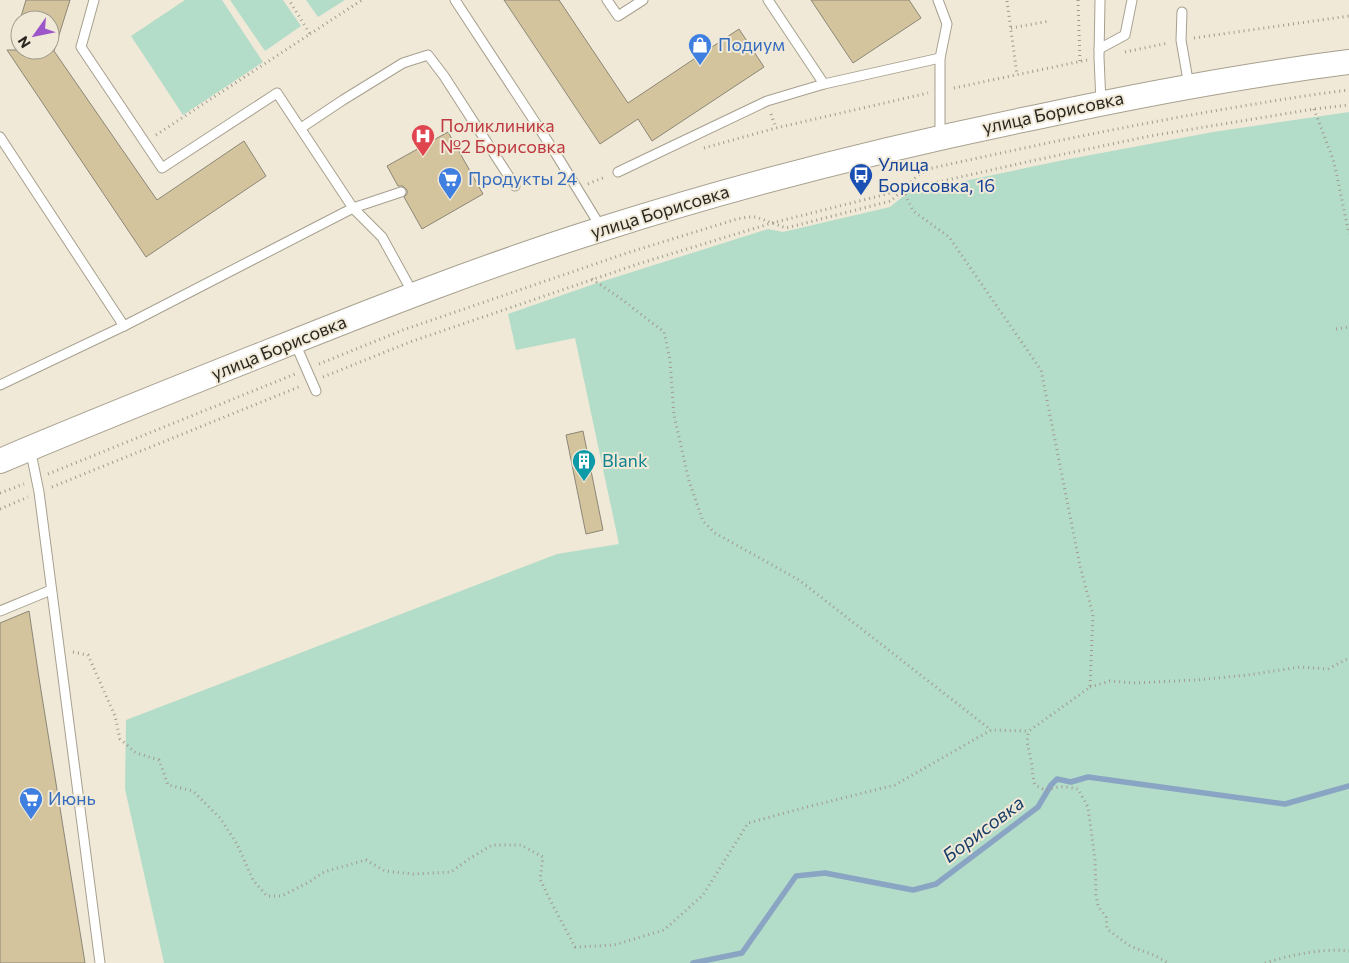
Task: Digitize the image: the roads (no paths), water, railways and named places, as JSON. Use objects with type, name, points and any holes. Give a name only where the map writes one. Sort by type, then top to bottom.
[{"type":"street","name":"улица Борисовка","points":[[0,461],[414,295],[541,249],[696,200],[940,137],[1189,86],[1349,62]]},
{"type":"lane","points":[[94,0],[81,47],[162,168],[277,93],[353,208],[382,237],[414,295]]},
{"type":"lane","points":[[455,0],[556,154],[602,229]]},
{"type":"lane","points":[[607,0],[618,16],[643,0]]},
{"type":"lane","points":[[768,0],[824,84]]},
{"type":"lane","points":[[938,0],[947,24],[940,58],[940,137]]},
{"type":"lane","points":[[1100,0],[1099,53],[1101,103]]},
{"type":"lane","points":[[1099,53],[1125,35],[1132,0]]},
{"type":"lane","points":[[1182,12],[1181,40],[1189,86]]},
{"type":"lane","points":[[301,128],[403,64],[428,55],[444,76],[515,186]]},
{"type":"lane","points":[[618,172],[767,101],[824,84],[940,58]]},
{"type":"lane","points":[[0,137],[124,326]]},
{"type":"lane","points":[[0,385],[124,326],[353,208],[401,192]]},
{"type":"lane","points":[[294,342],[316,391]]},
{"type":"lane","points":[[30,448],[40,492],[100,963]]},
{"type":"lane","points":[[0,611],[51,590]]},
{"type":"waterway","name":"Борисовка","points":[[693,963],[742,953],[796,876],[825,873],[913,890],[936,884],[1038,807],[1051,785],[1057,779],[1071,782],[1088,777],[1285,804],[1349,786]]},
{"type":"place","name":"Подиум","points":[[700,66]]},
{"type":"place","name":"Поликлиника №2 Борисовка","points":[[423,157]]},
{"type":"place","name":"Улица Борисовка, 16","points":[[861,196]]},
{"type":"place","name":"Продукты 24","points":[[450,200]]},
{"type":"place","name":"Blank","points":[[584,482]]},
{"type":"place","name":"Июнь","points":[[31,820]]}]
